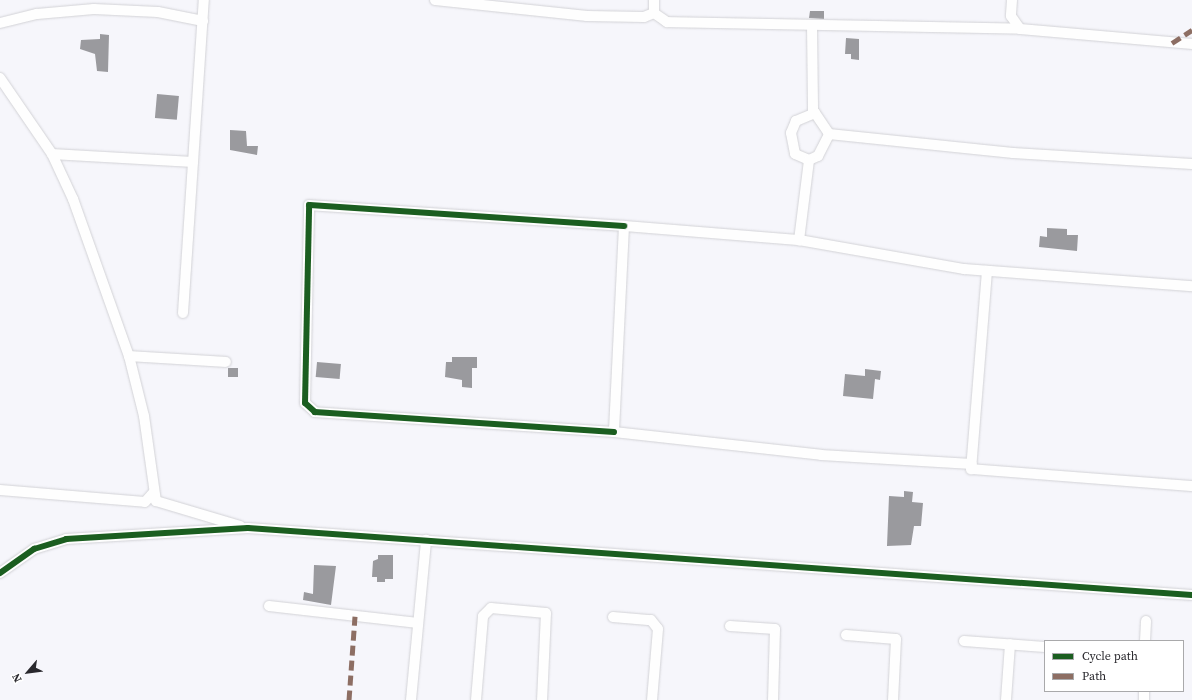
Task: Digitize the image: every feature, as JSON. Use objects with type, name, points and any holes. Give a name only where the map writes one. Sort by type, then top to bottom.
[{"type":"street","points":[[183,313],[204,0]]},
{"type":"street","points":[[435,0],[587,16],[644,18],[654,13]]},
{"type":"street","points":[[654,0],[654,13]]},
{"type":"street","points":[[1012,0],[1011,16],[1020,29]]},
{"type":"street","points":[[0,23],[37,14],[94,9],[158,12],[203,21]]},
{"type":"street","points":[[654,13],[666,22],[1020,29],[1192,44]]},
{"type":"street","points":[[812,25],[815,113],[829,134]]},
{"type":"street","points":[[0,78],[52,154],[73,199],[128,356],[144,416],[156,502],[166,507],[248,528]]},
{"type":"street","points":[[815,113],[796,121],[791,133],[795,154],[809,160],[818,156],[829,134]]},
{"type":"street","points":[[829,134],[1013,153],[1192,164]]},
{"type":"street","points":[[52,154],[193,162]]},
{"type":"street","points":[[799,240],[809,160]]},
{"type":"street","points":[[972,464],[821,455],[614,432],[315,412],[305,403],[309,205],[624,226],[799,240],[987,271],[1192,286]]},
{"type":"street","points":[[614,432],[624,226]]},
{"type":"street","points":[[987,271],[971,469],[1192,486]]},
{"type":"street","points":[[128,356],[226,362]]},
{"type":"street","points":[[0,490],[145,502],[154,492]]},
{"type":"street","points":[[0,573],[34,549],[66,539],[248,528],[1192,595]]},
{"type":"street","points":[[411,700],[426,540]]},
{"type":"street","points":[[269,606],[418,623]]},
{"type":"street","points":[[476,700],[483,616],[491,608],[546,613],[542,700]]},
{"type":"street","points":[[613,617],[651,620],[658,629],[652,700]]},
{"type":"street","points":[[1145,640],[1146,621]]},
{"type":"street","points":[[730,626],[775,630],[772,700]]},
{"type":"street","points":[[846,635],[896,639],[893,700]]},
{"type":"street","points":[[964,641],[1044,647]]},
{"type":"street","points":[[1006,700],[1010,644]]},
{"type":"building","points":[[810,11],[824,11],[824,19],[809,18]]},
{"type":"building","points":[[100,34],[109,35],[108,72],[97,71],[95,54],[80,49],[81,40],[100,39]]},
{"type":"building","points":[[846,38],[859,39],[859,60],[851,59],[851,54],[845,54]]},
{"type":"building","points":[[157,94],[179,96],[177,120],[155,118]]},
{"type":"building","points":[[230,130],[246,131],[247,146],[258,146],[257,155],[230,150]]},
{"type":"building","points":[[1047,228],[1067,229],[1067,235],[1078,235],[1077,251],[1039,247],[1040,236],[1047,237]]},
{"type":"building","points":[[452,357],[477,357],[477,368],[472,368],[472,388],[462,387],[462,380],[445,377],[446,362],[452,362]]},
{"type":"building","points":[[317,362],[341,364],[340,379],[316,377]]},
{"type":"building","points":[[228,368],[238,368],[238,377],[228,377]]},
{"type":"building","points":[[865,369],[881,371],[880,380],[875,379],[873,399],[843,396],[845,374],[865,376]]},
{"type":"building","points":[[904,491],[913,492],[912,502],[923,503],[921,526],[914,526],[911,545],[887,546],[889,496],[904,497]]},
{"type":"building","points":[[378,555],[393,555],[393,579],[385,579],[385,582],[377,582],[377,577],[372,577],[373,561],[378,559]]},
{"type":"building","points":[[314,565],[336,566],[331,605],[303,600],[304,592],[313,594]]},
{"type":"marked path","points":[[1172,43],[1192,30]]},
{"type":"marked path","points":[[349,700],[355,616]]},
{"type":"cycle path","points":[[614,432],[315,412],[305,403],[309,205],[624,226]]},
{"type":"cycle path","points":[[0,573],[34,549],[66,539],[248,528],[1192,595]]}]
